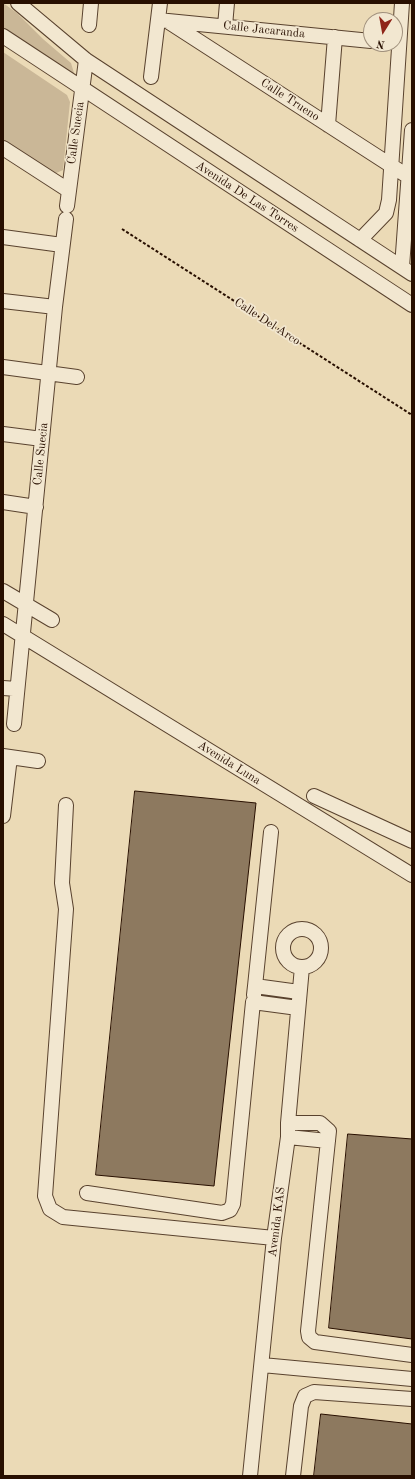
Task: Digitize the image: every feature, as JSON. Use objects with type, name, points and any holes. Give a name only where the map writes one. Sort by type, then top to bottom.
[{"type":"street","points":[[18,3],[86,60],[407,270]]},
{"type":"street","points":[[89,25],[91,3]]},
{"type":"street","points":[[151,77],[163,21],[160,3]]},
{"type":"street","points":[[225,26],[228,3]]},
{"type":"street","name":"Calle Jacaranda","points":[[163,21],[363,40]]},
{"type":"street","name":"Calle Trueno","points":[[163,21],[410,178]]},
{"type":"street","name":"Avenida De Las Torres","points":[[3,36],[412,305]]},
{"type":"street","points":[[328,125],[335,37]]},
{"type":"street","points":[[360,240],[386,213],[389,200],[401,52]]},
{"type":"street","name":"Calle Suecia","points":[[14,724],[24,636],[42,439],[50,374],[55,308],[68,190],[86,60]]},
{"type":"street","points":[[407,270],[412,130]]},
{"type":"street","points":[[3,148],[68,190]]},
{"type":"street","points":[[3,237],[62,245]]},
{"type":"street","points":[[3,301],[55,308]]},
{"type":"street","points":[[3,367],[77,377]]},
{"type":"street","points":[[3,434],[42,439]]},
{"type":"street","points":[[3,502],[36,507]]},
{"type":"street","points":[[3,591],[52,620]]},
{"type":"street","name":"Avenida Luna","points":[[3,624],[412,875]]},
{"type":"street","points":[[3,688],[17,689]]},
{"type":"street","points":[[3,816],[7,757],[38,761]]},
{"type":"street","points":[[314,796],[412,841]]},
{"type":"street","points":[[66,804],[62,883],[66,910],[45,1196],[50,1209],[63,1217],[274,1238]]},
{"type":"street","points":[[86,1193],[222,1213],[230,1210],[233,1204],[271,832]]},
{"type":"street","name":"Avenida KAS","points":[[250,1476],[274,1238],[288,1137],[302,967]]},
{"type":"street","points":[[255,986],[299,992]]},
{"type":"street","points":[[253,1002],[298,1008]]},
{"type":"street","points":[[288,1123],[320,1123],[330,1130],[308,1331],[309,1337],[315,1342],[412,1354]]},
{"type":"street","points":[[288,1137],[328,1141]]},
{"type":"street","points":[[262,1365],[412,1379]]},
{"type":"street","points":[[293,1476],[301,1406],[305,1396],[314,1392],[412,1399]]},
{"type":"path","name":"Calle Del Arco","points":[[122,229],[412,415]]},
{"type":"shaded area","points":[[3,3],[17,13],[43,39],[71,63],[74,73],[67,74],[3,32]]},
{"type":"shaded area","points":[[3,52],[67,95],[70,102],[63,170],[54,174],[3,141]]},
{"type":"building","points":[[135,791],[256,803],[214,1186],[96,1175]]},
{"type":"building","points":[[348,1134],[412,1139],[412,1339],[329,1328]]},
{"type":"building","points":[[321,1414],[412,1424],[412,1476],[314,1476]]}]
